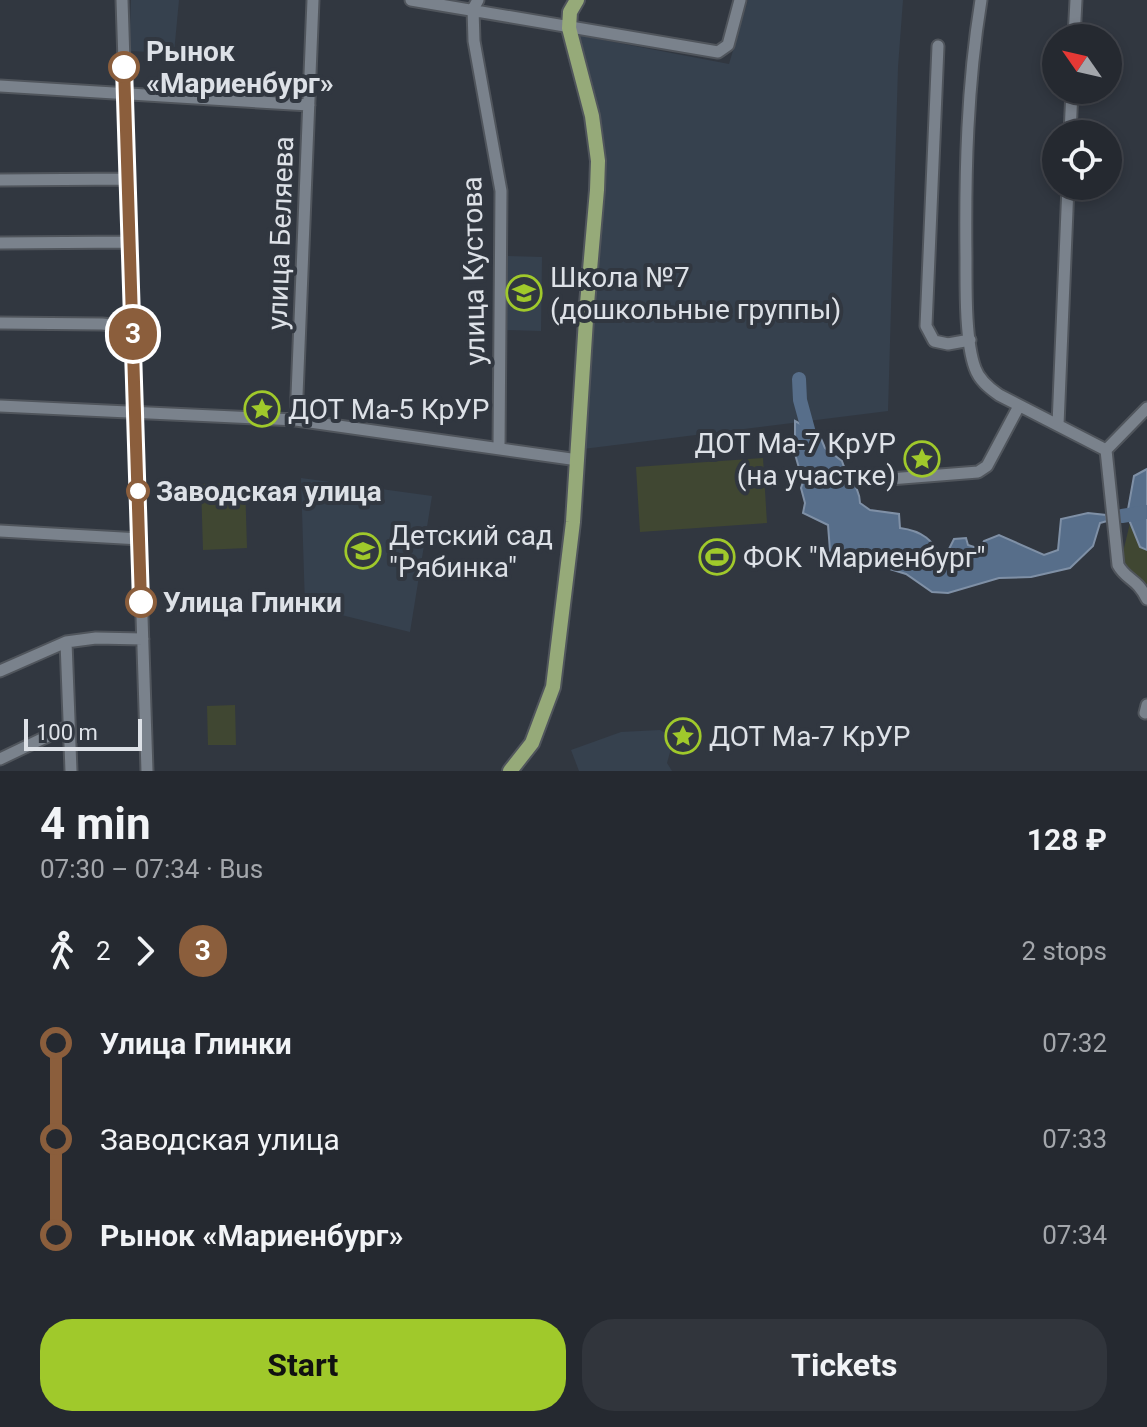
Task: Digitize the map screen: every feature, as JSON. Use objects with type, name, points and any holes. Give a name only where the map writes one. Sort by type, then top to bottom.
[{"type":"main road","points":[[510,771],[532,743],[553,687],[567,585],[578,460],[598,161],[592,116],[569,28],[570,12],[577,0]]},
{"type":"street","points":[[122,0],[147,771]]},
{"type":"street","name":"улица Беляева","points":[[296,420],[313,0]]},
{"type":"street","points":[[411,0],[476,5],[569,28],[718,52],[725,49],[740,0]]},
{"type":"street","points":[[981,0],[972,59],[965,179],[966,286],[975,368],[985,385],[1019,406],[1106,450]]},
{"type":"street","points":[[1075,24],[1076,0]]},
{"type":"street","name":"улица Кустова","points":[[476,5],[474,41],[501,191],[499,448]]},
{"type":"street","points":[[938,46],[926,326],[934,341],[948,344],[970,340]]},
{"type":"street","points":[[0,86],[309,105]]},
{"type":"street","points":[[0,180],[128,179]]},
{"type":"street","points":[[1058,425],[1067,200]]},
{"type":"street","points":[[0,243],[130,242]]},
{"type":"street","points":[[0,323],[133,327]]},
{"type":"street","points":[[0,406],[136,410],[296,420],[578,460]]},
{"type":"street","points":[[877,480],[978,472],[987,466],[1019,406]]},
{"type":"street","points":[[1106,450],[1147,408]]},
{"type":"street","points":[[1106,450],[1119,569],[1140,584],[1147,599]]},
{"type":"street","points":[[0,531],[140,539]]},
{"type":"street","points":[[0,671],[66,642],[96,638],[143,639]]},
{"type":"street","points":[[66,642],[71,771]]},
{"type":"street","points":[[0,759],[69,726]]},
{"type":"shaded area","points":[[131,0],[179,0],[174,53],[129,51]]},
{"type":"shaded area","points":[[748,0],[903,0],[898,67],[888,411],[583,449],[604,163],[577,35],[729,64]]},
{"type":"shaded area","name":"Школа №7 (дошкольные группы)","points":[[507,256],[542,257],[541,331],[505,330]]},
{"type":"shaded area","name":"Детский сад \"Рябинка\"","points":[[301,478],[432,496],[410,632],[305,606]]},
{"type":"shaded area","points":[[660,730],[674,738],[667,763],[672,771],[579,771],[571,750],[621,732]]},
{"type":"green space","points":[[763,458],[767,523],[640,532],[636,467]]},
{"type":"green space","points":[[245,483],[247,548],[203,550],[201,484]]},
{"type":"green space","points":[[1130,523],[1140,547],[1147,550],[1147,599],[1119,569]]},
{"type":"green space","points":[[235,705],[236,745],[208,745],[207,706]]},
{"type":"water","points":[[795,421],[819,434],[825,448],[842,461],[858,492],[860,503],[870,510],[899,514],[900,528],[915,531],[926,538],[944,559],[954,539],[966,538],[968,545],[980,549],[984,541],[999,535],[1044,555],[1058,550],[1061,519],[1088,513],[1106,515],[1107,521],[1100,523],[1093,546],[1070,568],[1031,577],[999,578],[948,593],[932,592],[906,574],[877,565],[867,556],[851,559],[842,552],[831,561],[826,561],[830,551],[828,525],[803,513],[803,482],[795,454]]},
{"type":"water","points":[[1147,469],[1147,550],[1140,547],[1127,515],[1134,476]]},
{"type":"waterway","points":[[799,379],[800,400],[812,444]]},
{"type":"waterway","points":[[1122,516],[1147,512]]},
{"type":"bus line","name":"3","points":[[124,67],[141,602]]},
{"type":"place","name":"Рынок «Мариенбург»","points":[[124,67]]},
{"type":"place","name":"Школа №7 (дошкольные группы)","points":[[524,293]]},
{"type":"place","name":"ДОТ Ма-5 КрУР","points":[[262,409]]},
{"type":"place","name":"ДОТ Ма-7 КрУР (на участке)","points":[[922,459]]},
{"type":"place","name":"Заводская улица","points":[[138,491]]},
{"type":"place","name":"Детский сад \"Рябинка\"","points":[[363,551]]},
{"type":"place","name":"ФОК \"Мариенбург\"","points":[[717,557]]},
{"type":"place","name":"Улица Глинки","points":[[141,602]]},
{"type":"place","name":"ДОТ Ма-7 КрУР","points":[[683,736]]}]
